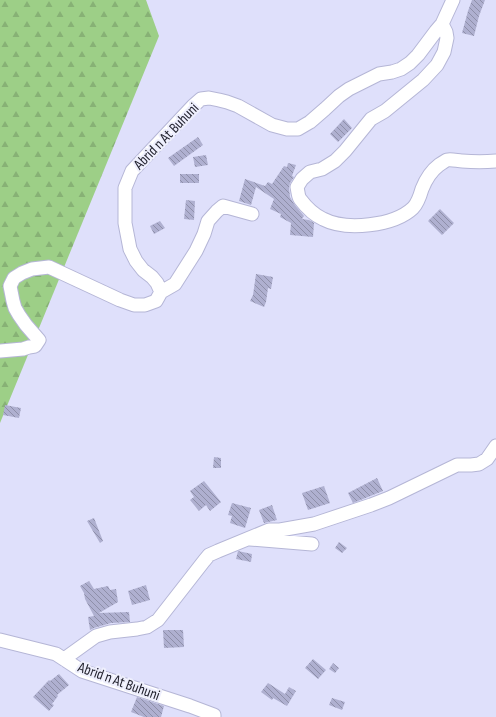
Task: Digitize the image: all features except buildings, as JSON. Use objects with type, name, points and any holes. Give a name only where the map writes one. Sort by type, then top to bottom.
[{"type":"street","name":"Abrid n At Buhuni","points":[[161,292],[157,283],[136,261],[130,249],[125,223],[125,188],[132,171],[193,106],[201,99],[210,98],[238,106],[272,125],[287,129],[298,129],[310,122],[338,96],[349,89],[379,74],[392,72],[410,64],[442,24],[453,0]]},
{"type":"street","points":[[442,24],[447,38],[444,52],[437,65],[424,80],[398,101],[385,111],[370,119],[345,151],[335,161],[322,169],[310,172],[302,179],[297,187],[300,198],[310,210],[324,220],[342,225],[373,225],[387,222],[412,208],[420,197],[429,174],[447,160],[481,162],[496,161]]},
{"type":"street","points":[[0,351],[23,349],[35,346],[39,340],[22,320],[12,301],[10,286],[14,278],[22,273],[49,267],[120,300],[134,305],[145,305],[156,301],[161,292],[175,284],[196,251],[208,221],[216,210],[223,206],[252,214]]},
{"type":"street","points":[[64,659],[96,636],[110,632],[147,627],[158,620],[210,555],[246,538],[269,530],[280,530],[314,524],[371,505],[389,498],[457,464],[479,464],[487,459],[496,446]]},
{"type":"street","points":[[246,538],[312,544]]},
{"type":"street","name":"Abrid n At Buhuni","points":[[0,640],[56,654],[82,670],[190,706],[214,715],[214,717]]},
{"type":"green space","points":[[0,0],[146,0],[159,36],[0,423]]}]
